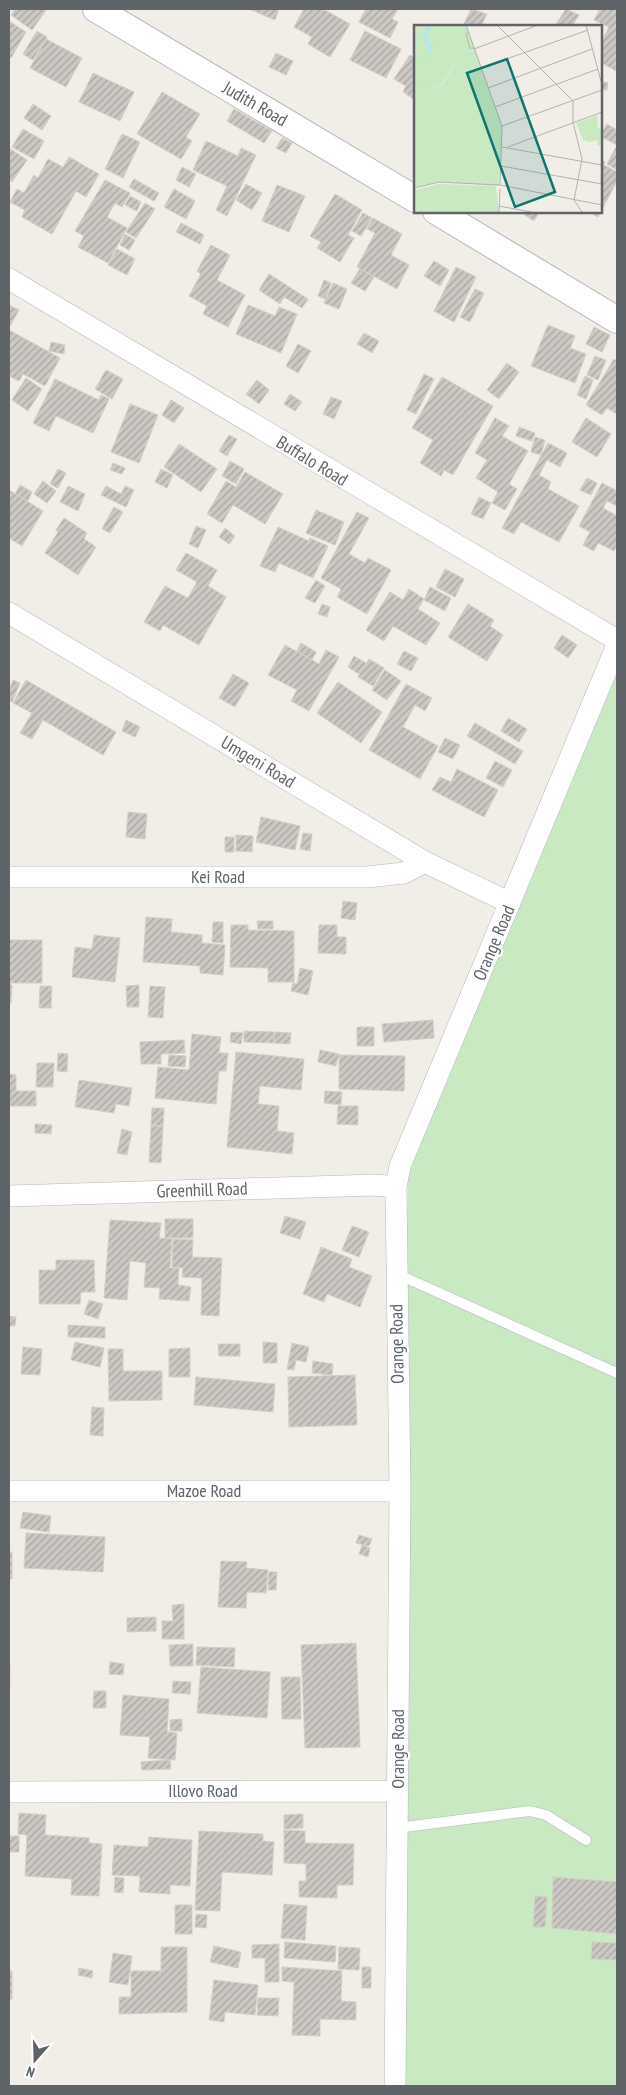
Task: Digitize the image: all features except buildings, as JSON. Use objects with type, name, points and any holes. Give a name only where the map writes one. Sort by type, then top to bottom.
[{"type":"street","name":"Judith Road","points":[[96,9],[414,197]]},
{"type":"street","points":[[438,212],[617,320]]},
{"type":"street","name":"Buffalo Road","points":[[9,279],[617,640]]},
{"type":"street","name":"Umgeni Road","points":[[9,613],[425,862],[510,904]]},
{"type":"street","name":"Orange Road","points":[[394,2086],[400,1491],[396,1187],[400,1166],[617,645]]},
{"type":"street","name":"Kei Road","points":[[9,877],[367,877],[404,873],[425,862]]},
{"type":"street","name":"Greenhill Road","points":[[9,1196],[375,1185],[396,1187]]},
{"type":"street","name":"Mazoe Road","points":[[9,1491],[400,1491]]},
{"type":"street","name":"Illovo Road","points":[[9,1792],[398,1790]]},
{"type":"lane","points":[[396,1273],[617,1373]]},
{"type":"lane","points":[[397,1828],[530,1811],[546,1815],[586,1840]]},
{"type":"green space","points":[[617,660],[617,2086],[398,2086],[408,1170]]}]
